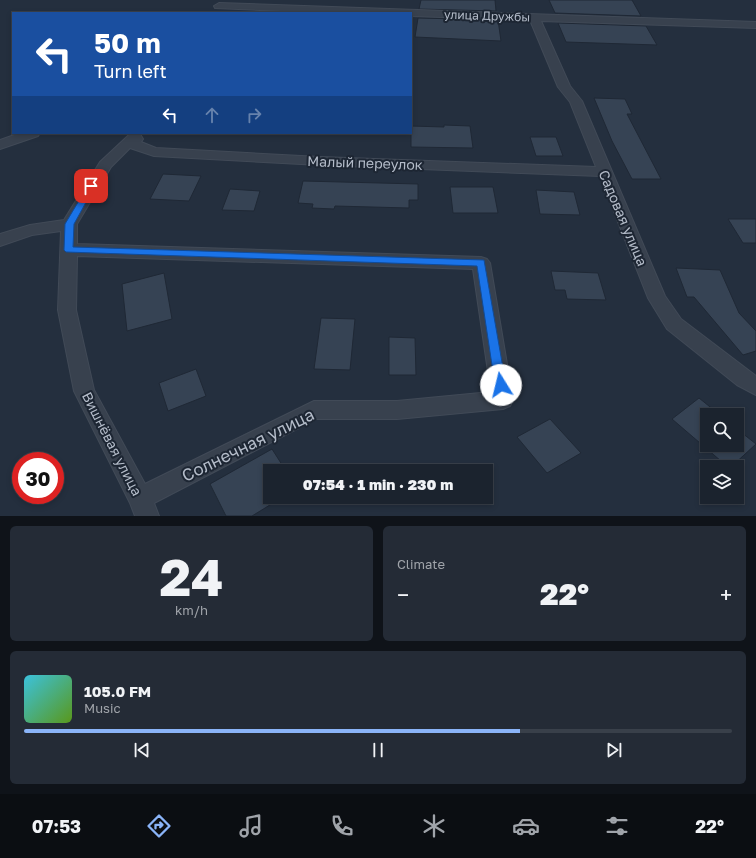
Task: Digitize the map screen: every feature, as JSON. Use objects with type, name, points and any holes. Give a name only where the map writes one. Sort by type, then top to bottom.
[{"type":"street","name":"улица Дружбы","points":[[218,6],[390,12]]},
{"type":"street","name":"улица Дружбы","points":[[412,13],[756,25]]},
{"type":"street","name":"Садовая улица","points":[[534,17],[564,86],[576,101],[657,298],[674,324],[744,379],[756,386]]},
{"type":"street","points":[[0,145],[31,134]]},
{"type":"street","name":"Малый переулок","points":[[131,138],[154,152],[328,162],[604,172]]},
{"type":"street","name":"Вишнёвая улица","points":[[131,138],[105,165],[70,224],[67,310],[84,391],[144,507]]},
{"type":"street","points":[[0,240],[30,230],[70,224]]},
{"type":"street","name":"Солнечная улица","points":[[69,250],[481,262],[503,400],[397,410],[314,410],[144,507]]},
{"type":"building","points":[[421,0],[495,0],[496,11],[419,9]]},
{"type":"building","points":[[549,0],[632,0],[641,16],[555,13]]},
{"type":"building","points":[[418,18],[498,20],[501,41],[415,37]]},
{"type":"building","points":[[558,23],[646,26],[657,45],[566,42]]},
{"type":"building","points":[[594,98],[625,99],[632,114],[627,114],[661,179],[632,179],[612,141]]},
{"type":"building","points":[[444,125],[470,126],[473,148],[411,147],[412,126],[444,127]]},
{"type":"building","points":[[530,137],[556,137],[563,156],[536,156]]},
{"type":"building","points":[[163,174],[201,176],[189,201],[150,199]]},
{"type":"building","points":[[303,181],[418,184],[418,200],[409,200],[409,208],[335,206],[334,209],[312,208],[313,204],[298,203]]},
{"type":"building","points":[[450,187],[493,187],[498,213],[453,213]]},
{"type":"building","points":[[230,189],[260,191],[254,211],[222,210]]},
{"type":"building","points":[[536,190],[574,192],[580,215],[540,214]]},
{"type":"building","points":[[728,219],[756,219],[756,243],[743,243]]},
{"type":"building","points":[[676,268],[720,270],[739,313],[756,331],[756,351],[743,355],[694,297],[687,297]]},
{"type":"building","points":[[551,271],[598,273],[606,300],[567,299],[565,290],[555,290]]},
{"type":"building","points":[[164,273],[172,319],[127,331],[122,284]]},
{"type":"building","points":[[321,318],[355,319],[350,370],[314,369]]},
{"type":"building","points":[[389,337],[415,338],[416,375],[389,375]]},
{"type":"building","points":[[196,369],[206,396],[168,411],[159,383]]},
{"type":"building","points":[[699,398],[711,408],[700,408],[700,443],[672,419]]},
{"type":"building","points":[[550,419],[581,453],[547,473],[517,437]]},
{"type":"building","points":[[744,435],[756,444],[739,460],[720,460],[710,452],[744,452]]},
{"type":"building","points":[[272,449],[282,464],[263,464],[263,504],[272,504],[252,516],[226,516],[210,484]]},
{"type":"route","points":[[91,186],[70,224],[69,250],[481,262],[501,385]]}]
